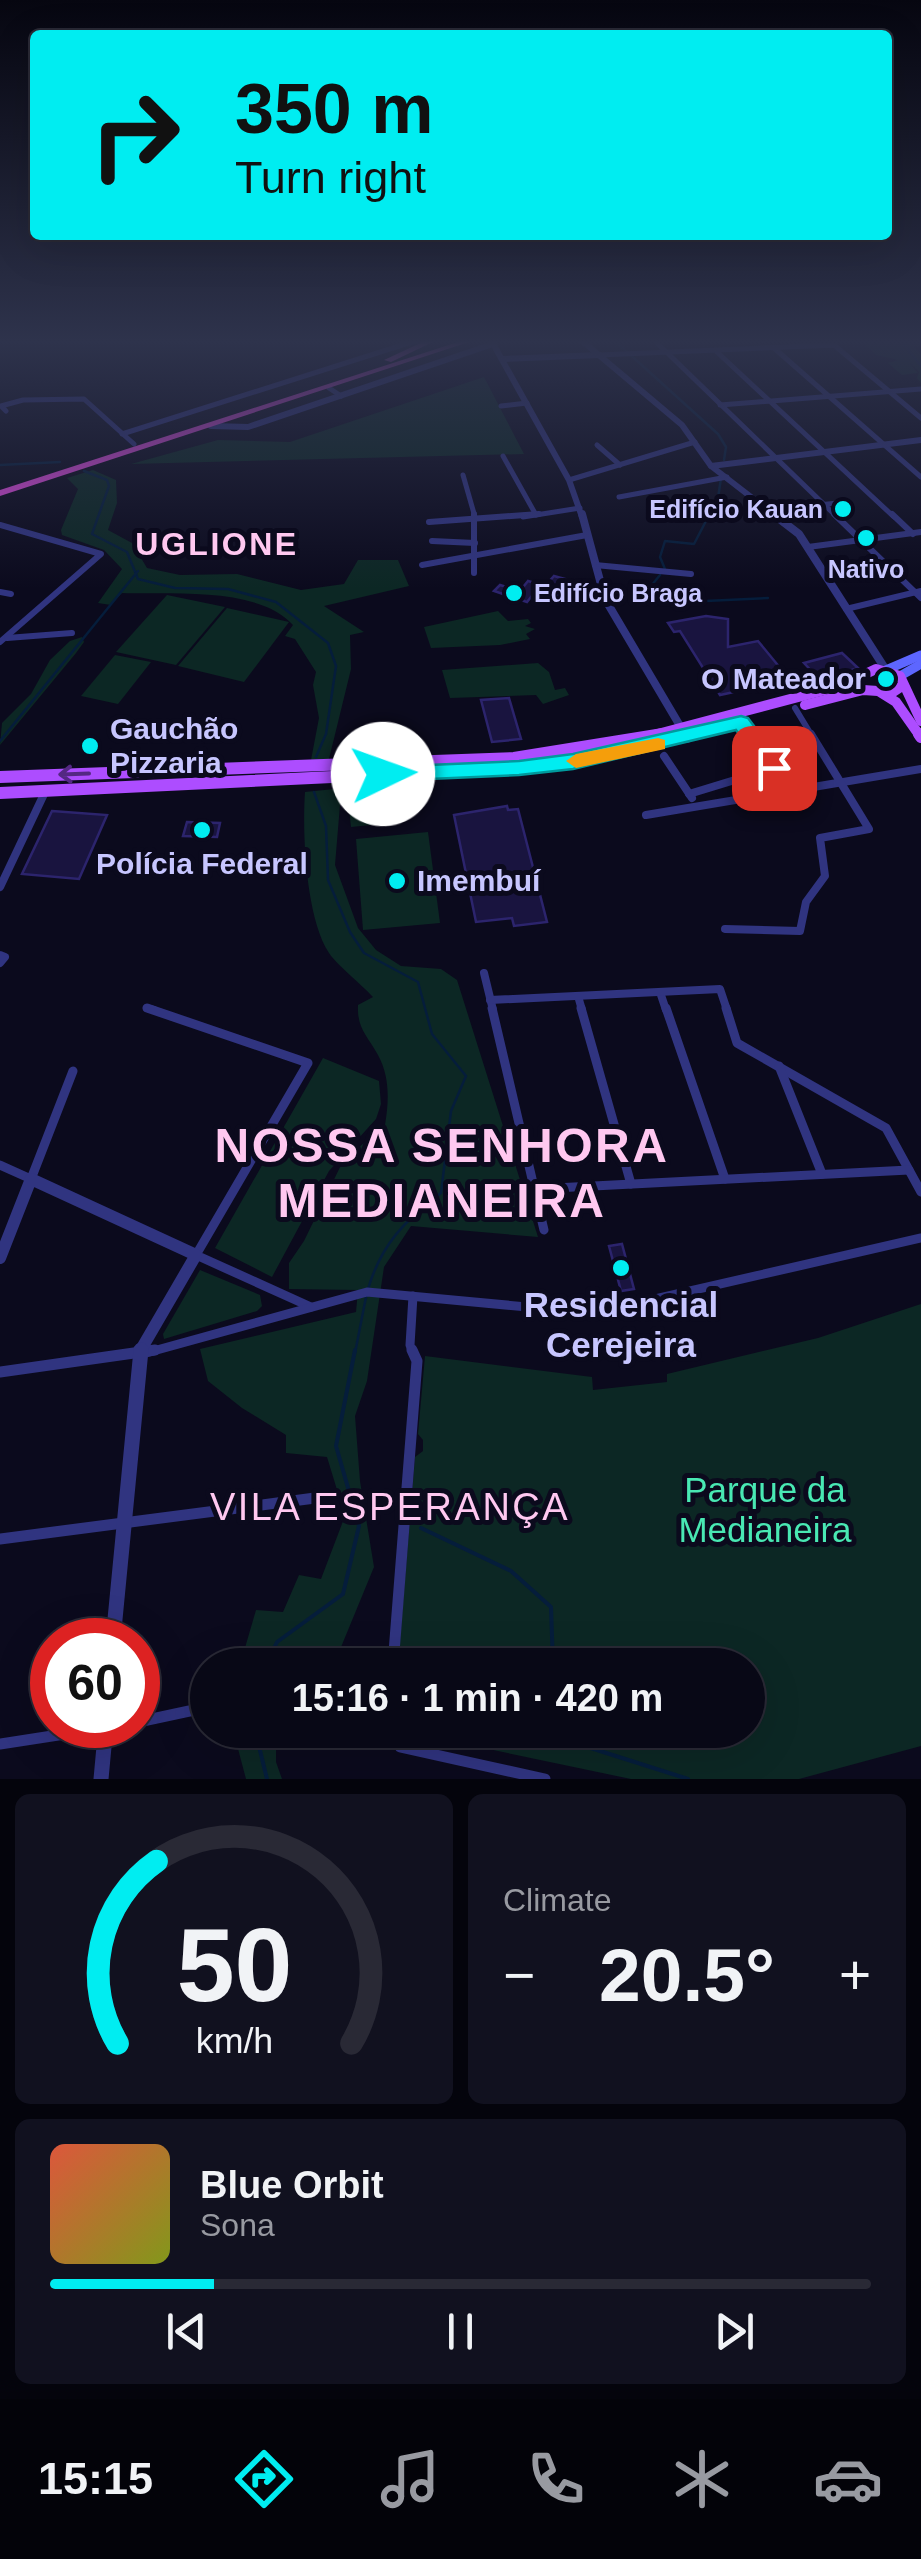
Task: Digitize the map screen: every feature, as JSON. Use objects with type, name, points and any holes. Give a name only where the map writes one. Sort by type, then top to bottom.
[{"type":"highway","points":[[0,490],[208,423]]},
{"type":"highway","points":[[136,446],[220,423]]},
{"type":"main road","points":[[0,792],[519,768],[602,757],[886,670],[921,655]]},
{"type":"main road","points":[[0,777],[514,758],[685,734],[854,692],[893,692],[921,664]]},
{"type":"main road","points":[[886,670],[901,681],[921,721]]},
{"type":"main road","points":[[866,674],[878,692],[896,702],[921,737]]},
{"type":"main road","points":[[182,786],[190,779],[184,771]]},
{"type":"street","points":[[110,423],[136,446]]},
{"type":"street","points":[[122,434],[157,423]]},
{"type":"street","points":[[212,426],[220,429],[257,423]]},
{"type":"street","points":[[537,423],[580,508],[605,599],[685,734]]},
{"type":"street","points":[[680,423],[711,466],[771,510],[808,547],[886,670]]},
{"type":"street","points":[[738,423],[919,594]]},
{"type":"street","points":[[796,423],[917,533]]},
{"type":"street","points":[[860,423],[921,477]]},
{"type":"street","points":[[711,466],[921,440]]},
{"type":"street","points":[[568,480],[695,442]]},
{"type":"street","points":[[597,445],[620,465]]},
{"type":"street","points":[[502,456],[536,514]]},
{"type":"street","points":[[462,474],[476,520],[474,573]]},
{"type":"street","points":[[619,497],[726,478]]},
{"type":"street","points":[[771,510],[823,505]]},
{"type":"street","points":[[429,522],[580,508]]},
{"type":"street","points":[[0,525],[101,554],[2,639]]},
{"type":"street","points":[[0,537],[10,528]]},
{"type":"street","points":[[808,547],[917,533]]},
{"type":"street","points":[[422,565],[587,535]]},
{"type":"street","points":[[432,541],[475,542]]},
{"type":"street","points":[[594,565],[691,574]]},
{"type":"street","points":[[0,592],[10,594]]},
{"type":"street","points":[[846,609],[919,594]]},
{"type":"street","points":[[2,639],[72,634]]},
{"type":"street","points":[[866,674],[873,653]]},
{"type":"street","points":[[725,930],[800,931],[806,902],[825,876],[820,838],[869,829],[795,708]]},
{"type":"street","points":[[741,723],[790,790]]},
{"type":"street","points":[[664,756],[697,806]]},
{"type":"street","points":[[689,794],[774,768]]},
{"type":"street","points":[[646,815],[921,769]]},
{"type":"street","points":[[0,887],[45,791]]},
{"type":"street","points":[[0,954],[5,956],[0,963]]},
{"type":"street","points":[[484,972],[544,1230]]},
{"type":"street","points":[[490,1000],[720,989],[737,1042],[886,1128],[921,1192]]},
{"type":"street","points":[[660,992],[725,1179]]},
{"type":"street","points":[[578,996],[631,1184]]},
{"type":"street","points":[[115,1618],[138,1354],[308,1063],[147,1008]]},
{"type":"street","points":[[779,1066],[822,1174]]},
{"type":"street","points":[[0,1258],[73,1070]]},
{"type":"street","points":[[0,1165],[311,1307]]},
{"type":"street","points":[[535,1189],[909,1170]]},
{"type":"street","points":[[0,1372],[138,1354],[375,1293],[581,1312],[607,1310],[921,1238]]},
{"type":"street","points":[[394,1648],[417,1361],[410,1345],[413,1296]]},
{"type":"street","points":[[0,1539],[314,1498]]},
{"type":"street","points":[[160,1717],[190,1711]]},
{"type":"street","points":[[0,1744],[30,1739]]},
{"type":"street","points":[[101,1779],[107,1748]]},
{"type":"street","points":[[404,1748],[537,1778]]},
{"type":"green space","points":[[347,423],[508,423],[524,454],[131,464],[218,440],[290,442]]},
{"type":"green space","points":[[93,470],[116,480],[117,503],[108,530],[132,543],[147,568],[180,575],[237,574],[301,590],[344,584],[358,560],[398,560],[409,586],[324,606],[364,632],[350,635],[351,669],[329,759],[311,760],[319,718],[313,685],[316,672],[295,639],[285,636],[293,625],[278,613],[258,604],[213,595],[122,593],[111,605],[98,603],[122,569],[104,550],[62,535],[61,530],[78,489],[67,478]]},
{"type":"green space","points":[[167,595],[225,607],[176,665],[116,652]]},
{"type":"green space","points":[[227,608],[289,622],[244,682],[178,666]]},
{"type":"green space","points":[[498,611],[508,621],[528,619],[531,623],[525,626],[535,629],[526,634],[530,639],[500,645],[431,648],[424,627]]},
{"type":"green space","points":[[82,637],[84,642],[76,653],[0,745],[2,723],[31,694],[50,660],[70,641]]},
{"type":"green space","points":[[115,655],[151,662],[118,704],[81,696]]},
{"type":"green space","points":[[538,663],[549,672],[555,690],[565,688],[569,695],[543,704],[536,695],[450,698],[442,670]]},
{"type":"green space","points":[[396,784],[401,822],[351,827],[347,789]]},
{"type":"green space","points":[[334,789],[341,793],[335,865],[358,928],[376,950],[401,966],[441,969],[457,980],[538,1237],[411,1226],[384,1267],[367,1381],[355,1416],[360,1481],[374,1567],[341,1648],[245,1648],[256,1610],[283,1612],[299,1575],[321,1579],[345,1516],[327,1457],[286,1453],[286,1435],[208,1381],[200,1349],[356,1312],[358,1290],[289,1289],[289,1263],[343,1161],[385,1125],[387,1107],[385,1072],[358,1013],[358,1005],[373,997],[329,953],[315,919],[305,852],[305,792]]},
{"type":"green space","name":"Imembuí","points":[[428,832],[440,923],[363,930],[356,839]]},
{"type":"green space","points":[[323,1058],[379,1081],[381,1104],[376,1119],[329,1171],[272,1277],[215,1248]]},
{"type":"green space","points":[[200,1270],[260,1295],[262,1306],[257,1311],[164,1339],[163,1334]]},
{"type":"green space","name":"Parque da Medianeira","points":[[921,1304],[921,1746],[799,1779],[631,1779],[484,1748],[765,1748],[765,1648],[399,1648],[415,1457],[423,1451],[423,1440],[418,1434],[425,1356],[592,1377],[593,1390],[667,1382],[667,1374],[818,1338]]},
{"type":"green space","points":[[238,1748],[276,1748],[282,1779],[246,1779]]},
{"type":"building","points":[[554,576],[587,585],[582,592],[564,587],[556,598],[535,592],[527,602],[494,591],[500,585],[520,591],[528,581],[545,586]]},
{"type":"building","points":[[706,616],[728,619],[728,647],[758,641],[790,680],[720,695],[680,631],[674,632],[668,623]]},
{"type":"building","points":[[842,653],[858,668],[820,680],[804,663]]},
{"type":"building","points":[[509,698],[521,739],[492,742],[481,700]]},
{"type":"building","points":[[507,806],[508,810],[518,809],[547,922],[514,926],[512,918],[476,922],[454,815]]},
{"type":"building","points":[[52,811],[107,815],[79,879],[22,874]]},
{"type":"building","name":"Polícia Federal","points":[[187,822],[220,823],[217,837],[183,836]]},
{"type":"building","name":"Residencial Cerejeira","points":[[622,1244],[634,1289],[621,1291],[609,1246]]},
{"type":"waterway","points":[[706,423],[726,447],[724,460]]},
{"type":"waterway","points":[[0,465],[60,462]]},
{"type":"waterway","points":[[84,471],[107,480],[109,486],[92,534],[127,552],[136,574]]},
{"type":"waterway","points":[[665,569],[660,557],[665,541],[694,544],[718,498],[721,478]]},
{"type":"waterway","points":[[0,741],[136,574]]},
{"type":"waterway","points":[[136,574],[138,579],[175,588],[228,589],[276,602],[328,643],[336,666],[326,734],[316,757]]},
{"type":"waterway","points":[[660,575],[643,596],[663,603],[768,598]]},
{"type":"waterway","points":[[314,792],[326,826],[328,880],[350,932],[364,953],[418,982],[432,1034],[466,1076],[451,1111],[441,1193],[396,1235],[380,1259],[368,1289]]},
{"type":"waterway","points":[[355,1353],[366,1297]]},
{"type":"waterway","points":[[274,1648],[343,1594],[359,1526],[336,1446],[355,1350]]},
{"type":"waterway","points":[[421,1528],[511,1571],[551,1607],[552,1648]]},
{"type":"waterway","points":[[259,1748],[267,1779]]},
{"type":"waterway","points":[[591,1748],[688,1779]]},
{"type":"slow traffic","points":[[576,761],[658,745]]},
{"type":"place","name":"Edifício Kauan","points":[[843,509]]},
{"type":"place","name":"Nativo","points":[[866,538]]},
{"type":"place","name":"Edifício Braga","points":[[514,593]]},
{"type":"place","name":"O Mateador","points":[[886,679]]},
{"type":"place","name":"Gauchão Pizzaria","points":[[90,746]]},
{"type":"place","name":"Polícia Federal","points":[[202,830]]},
{"type":"place","name":"Imembuí","points":[[397,881]]},
{"type":"place","name":"Residencial Cerejeira","points":[[621,1268]]},
{"type":"district","name":"UGLIONE","points":[[217,544]]},
{"type":"district","name":"NOSSA SENHORA MEDIANEIRA","points":[[442,1172]]},
{"type":"district","name":"VILA ESPERANÇA","points":[[390,1507]]},
{"type":"route","points":[[383,774],[573,762],[741,723],[774,768]]}]
